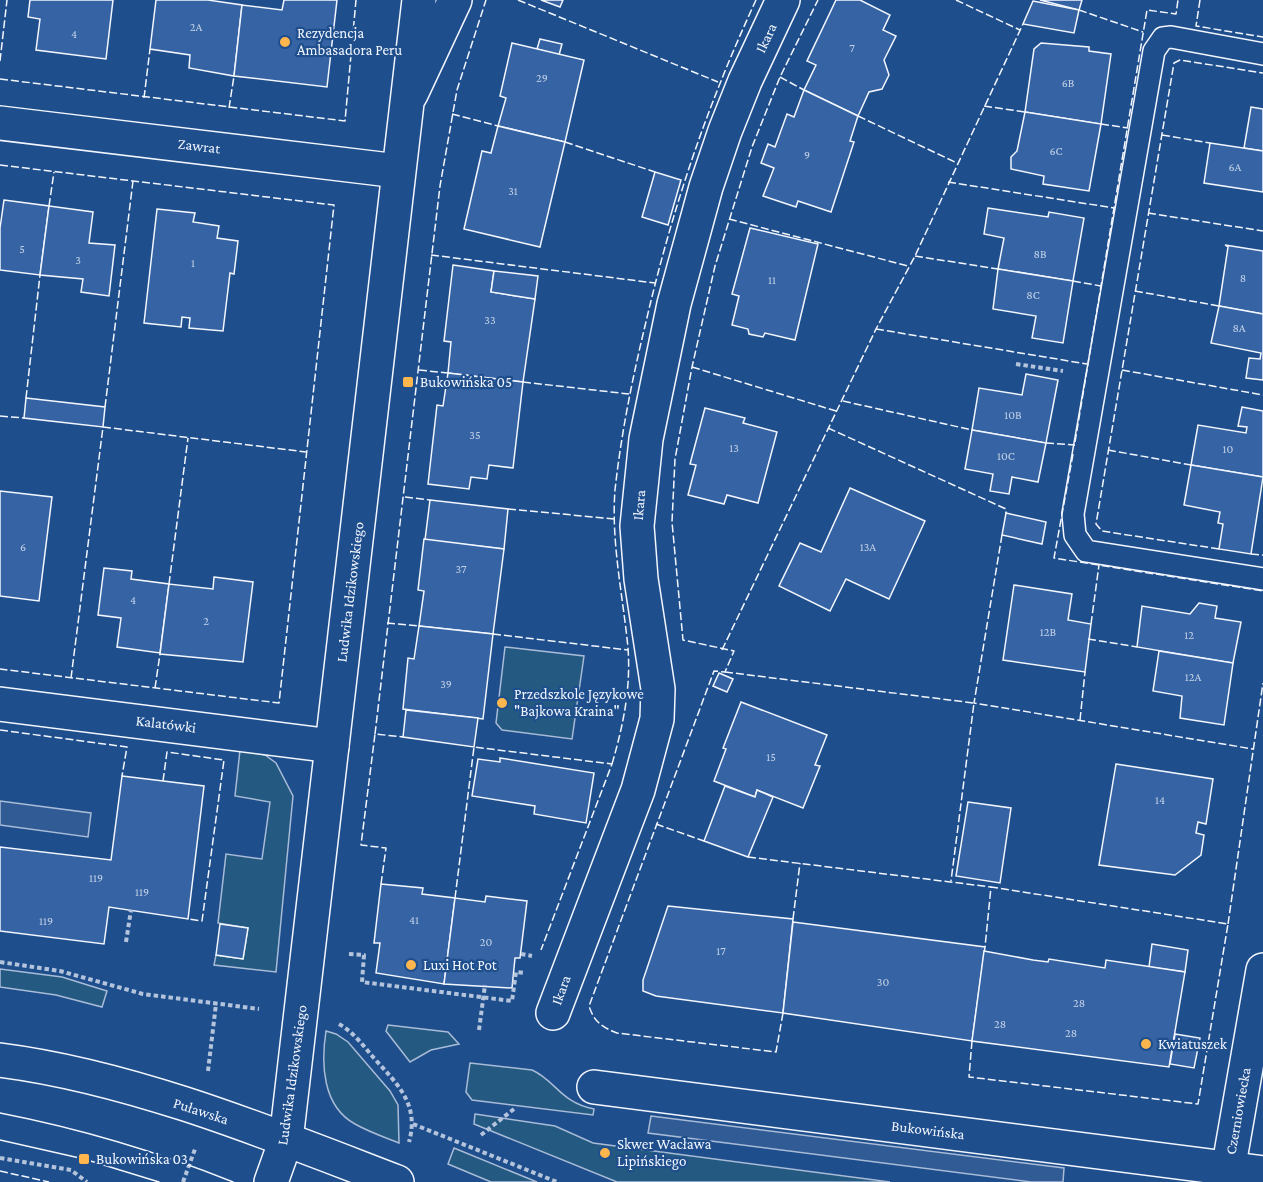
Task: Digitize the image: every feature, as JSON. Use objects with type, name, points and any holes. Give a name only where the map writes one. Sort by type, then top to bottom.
[{"type":"street","name":"Ludwika Idzikowskiego","points":[[271,1182],[286,1140],[419,0]]},
{"type":"street","points":[[407,101],[455,0]]},
{"type":"street","name":"Ikara","points":[[553,1013],[638,790],[657,718],[658,688],[641,579],[637,526],[646,440],[674,304],[706,187],[722,142],[745,81],[783,0]]},
{"type":"street","name":"Zawrat","points":[[0,123],[398,171]]},
{"type":"street","name":"Kalatówki","points":[[0,704],[332,746]]},
{"type":"street","name":"Czerniowiecka","points":[[1227,1175],[1263,970]]},
{"type":"street","name":"Puławska","points":[[0,1060],[103,1082],[179,1103],[397,1182]]},
{"type":"street","name":"Bukowińska","points":[[594,1087],[1227,1175],[1263,1173]]},
{"type":"lane","points":[[1263,54],[1172,37],[1163,38],[1154,51],[1073,514],[1075,535],[1086,551],[1263,579]]},
{"type":"path","points":[[1016,364],[1074,373]]},
{"type":"path","points":[[126,942],[130,910]]},
{"type":"path","points":[[340,952],[364,955],[362,982],[483,998],[512,1001],[516,972],[533,974]]},
{"type":"path","points":[[0,962],[60,971],[143,994],[262,1009]]},
{"type":"path","points":[[479,1030],[485,985]]},
{"type":"path","points":[[209,1067],[216,1004]]},
{"type":"path","points":[[338,1023],[398,1081],[409,1106],[413,1124],[408,1145]]},
{"type":"path","points":[[481,1135],[514,1109]]},
{"type":"path","points":[[413,1124],[557,1182]]},
{"type":"path","points":[[183,1182],[193,1155]]},
{"type":"path","points":[[0,1158],[70,1170],[87,1182]]},
{"type":"shaded area","points":[[505,647],[584,656],[572,739],[502,730],[496,723]]},
{"type":"shaded area","points":[[240,750],[265,755],[276,763],[293,796],[276,972],[214,965],[216,955],[243,959],[248,928],[218,923],[226,854],[262,859],[270,802],[235,796]]},
{"type":"shaded area","points":[[0,801],[91,813],[88,837],[0,825]]},
{"type":"shaded area","points":[[0,969],[62,977],[107,991],[102,1007],[56,995],[0,987]]},
{"type":"shaded area","points":[[388,1025],[448,1032],[459,1044],[431,1050],[410,1062],[386,1031]]},
{"type":"shaded area","points":[[326,1031],[348,1042],[390,1091],[398,1105],[399,1143],[355,1124],[336,1106],[326,1083],[324,1070]]},
{"type":"shaded area","points":[[470,1063],[532,1070],[547,1079],[566,1097],[594,1109],[593,1115],[472,1100],[466,1092]]},
{"type":"shaded area","name":"Skwer Wacława Lipińskiego","points":[[475,1114],[555,1126],[593,1143],[890,1182],[617,1182],[474,1124]]},
{"type":"shaded area","points":[[651,1116],[1064,1168],[1063,1182],[1031,1182],[648,1133]]},
{"type":"shaded area","points":[[454,1148],[537,1182],[491,1182],[448,1164]]},
{"type":"building","points":[[30,0],[113,0],[106,59],[36,50],[40,19],[28,17]]},
{"type":"building","points":[[156,0],[208,0],[242,5],[234,76],[189,68],[190,55],[150,49]]},
{"type":"building","points":[[284,0],[337,0],[327,87],[234,76],[242,5],[282,10]]},
{"type":"building","points":[[541,0],[563,0],[560,7]]},
{"type":"building","points":[[836,0],[860,0],[890,15],[883,30],[896,36],[884,60],[889,75],[882,89],[869,92],[858,116],[804,90],[816,65],[807,61]]},
{"type":"building","points":[[1040,0],[1082,0],[1079,10]]},
{"type":"building","points":[[1033,1],[1079,10],[1074,33],[1023,24]]},
{"type":"building","points":[[540,39],[562,44],[559,55],[537,49]]},
{"type":"building","points":[[512,43],[584,60],[565,142],[498,126],[506,98],[500,96]]},
{"type":"building","points":[[1041,43],[1089,47],[1089,51],[1111,54],[1101,124],[1025,112],[1034,49]]},
{"type":"building","points":[[804,90],[858,116],[850,141],[854,142],[831,212],[798,201],[796,207],[763,196],[774,168],[761,163],[768,144],[775,147],[787,114],[794,117]]},
{"type":"building","points":[[1251,107],[1263,109],[1263,151],[1244,148]]},
{"type":"building","points":[[1025,112],[1101,124],[1089,191],[1043,184],[1044,176],[1011,169],[1011,157],[1017,151]]},
{"type":"building","points":[[498,126],[565,142],[540,247],[464,229],[482,151],[491,153]]},
{"type":"building","points":[[1210,143],[1263,151],[1263,192],[1204,183]]},
{"type":"building","points":[[655,172],[681,180],[668,225],[642,217]]},
{"type":"building","points":[[4,200],[49,206],[40,275],[0,270],[0,228]]},
{"type":"building","points":[[49,206],[93,212],[89,243],[115,245],[109,296],[81,292],[83,279],[40,275]]},
{"type":"building","points":[[988,208],[1048,217],[1049,212],[1084,218],[1073,281],[998,269],[1004,238],[984,234]]},
{"type":"building","points":[[157,209],[195,213],[193,222],[219,226],[217,238],[238,241],[234,274],[230,273],[223,331],[189,328],[190,318],[182,317],[181,327],[144,323]]},
{"type":"building","points":[[750,228],[818,244],[795,340],[765,333],[763,337],[749,334],[748,329],[732,325],[739,296],[732,294]]},
{"type":"building","points":[[1225,245],[1263,251],[1263,314],[1219,306],[1228,247]]},
{"type":"building","points":[[453,265],[494,271],[491,292],[535,299],[523,382],[448,373],[451,342],[444,341]]},
{"type":"building","points":[[998,269],[1073,281],[1063,343],[1032,338],[1036,316],[993,309]]},
{"type":"building","points":[[494,271],[538,276],[535,299],[491,292]]},
{"type":"building","points":[[1219,306],[1263,314],[1263,380],[1246,378],[1249,358],[1260,359],[1261,353],[1211,343]]},
{"type":"building","points":[[448,373],[523,382],[513,468],[489,465],[487,479],[471,477],[469,489],[428,484],[437,405],[443,406]]},
{"type":"building","points":[[1026,374],[1058,380],[1046,443],[972,430],[979,388],[1022,395]]},
{"type":"building","points":[[26,398],[105,407],[103,427],[24,418]]},
{"type":"building","points":[[1242,407],[1263,411],[1263,477],[1191,465],[1198,425],[1246,433],[1247,427],[1238,426]]},
{"type":"building","points":[[705,408],[745,418],[743,423],[777,432],[758,503],[727,495],[724,504],[688,495],[696,465],[690,464]]},
{"type":"building","points":[[972,430],[1046,443],[1038,482],[1012,477],[1009,494],[990,491],[993,474],[965,469]]},
{"type":"building","points":[[1191,465],[1263,477],[1251,554],[1219,549],[1223,524],[1218,523],[1220,512],[1184,505]]},
{"type":"building","points":[[850,488],[925,521],[889,599],[846,579],[830,611],[779,586],[800,543],[821,552]]},
{"type":"building","points":[[0,491],[52,497],[39,601],[0,596]]},
{"type":"building","points":[[430,500],[508,509],[504,549],[425,540]]},
{"type":"building","points":[[1006,513],[1046,522],[1042,544],[1002,535]]},
{"type":"building","points":[[424,539],[504,549],[493,634],[419,626],[424,591],[418,590]]},
{"type":"building","points":[[104,568],[132,571],[131,579],[169,584],[160,653],[117,647],[121,618],[98,615]]},
{"type":"building","points":[[214,577],[253,582],[243,662],[160,654],[169,584],[213,589]]},
{"type":"building","points":[[1014,585],[1072,594],[1068,620],[1091,624],[1085,672],[1003,660]]},
{"type":"building","points":[[1199,603],[1217,606],[1215,618],[1241,622],[1233,663],[1137,647],[1142,606],[1190,614]]},
{"type":"building","points":[[419,626],[493,634],[483,719],[403,709],[408,658],[414,659]]},
{"type":"building","points":[[1159,651],[1233,663],[1224,725],[1180,718],[1182,696],[1153,691]]},
{"type":"building","points":[[719,673],[733,679],[727,692],[713,686]]},
{"type":"building","points":[[741,702],[827,735],[815,765],[820,766],[803,808],[757,790],[755,797],[714,781],[726,749],[723,748]]},
{"type":"building","points":[[406,710],[478,718],[474,747],[403,737]]},
{"type":"building","points":[[500,758],[594,773],[586,823],[534,814],[535,806],[472,796],[478,759],[500,762]]},
{"type":"building","points":[[1116,764],[1213,779],[1206,824],[1198,822],[1196,833],[1204,835],[1201,855],[1175,875],[1099,865]]},
{"type":"building","points":[[122,776],[204,786],[188,919],[109,907],[104,944],[0,931],[0,847],[111,860]]},
{"type":"building","points":[[725,786],[755,797],[757,790],[773,797],[748,857],[704,841]]},
{"type":"building","points":[[968,802],[1011,808],[1000,883],[956,876]]},
{"type":"building","points":[[381,884],[423,888],[422,894],[455,898],[444,984],[376,973],[380,943],[374,943]]},
{"type":"building","points":[[486,896],[527,901],[520,958],[515,958],[512,988],[444,984],[455,898],[485,902]]},
{"type":"building","points":[[668,906],[793,919],[783,1013],[656,996],[643,991],[643,980]]},
{"type":"building","points":[[793,922],[985,947],[972,1041],[783,1013]]},
{"type":"building","points":[[220,924],[248,928],[243,959],[216,955]]},
{"type":"building","points":[[1152,944],[1188,950],[1185,972],[1149,967]]},
{"type":"building","points":[[984,951],[1033,960],[1048,962],[1049,959],[1105,968],[1106,960],[1185,972],[1169,1067],[972,1041]]},
{"type":"building","points":[[1175,1034],[1200,1038],[1194,1068],[1170,1064]]},
{"type":"tram line","points":[[0,1113],[118,1142],[176,1160],[233,1182]]},
{"type":"tram line","points":[[0,1140],[84,1159],[159,1182]]},
{"type":"fence","points":[[0,61],[7,0]]},
{"type":"fence","points":[[0,79],[345,121],[356,0]]},
{"type":"fence","points":[[375,734],[440,186],[457,90],[486,0]]},
{"type":"fence","points":[[518,0],[718,82]]},
{"type":"fence","points":[[612,764],[623,721],[629,663],[616,550],[614,510],[617,469],[627,408],[655,283],[679,200],[721,80],[756,0]]},
{"type":"fence","points":[[783,1013],[776,1052],[617,1033],[599,1023],[589,1006],[714,671],[725,672],[734,651],[683,640],[672,522],[675,459],[692,367],[715,266],[752,147],[780,77],[818,0]]},
{"type":"fence","points":[[956,0],[1020,30]]},
{"type":"fence","points":[[1075,442],[1147,10],[1176,14],[1178,0]]},
{"type":"fence","points":[[1200,0],[1196,26],[1263,37]]},
{"type":"fence","points":[[1079,10],[1143,32]]},
{"type":"fence","points":[[722,650],[876,329],[915,256],[1023,24]]},
{"type":"fence","points":[[144,98],[150,49]]},
{"type":"fence","points":[[1219,549],[1102,531],[1096,524],[1174,63],[1180,60],[1263,73]]},
{"type":"fence","points":[[229,108],[234,76]]},
{"type":"fence","points":[[780,77],[804,90]]},
{"type":"fence","points":[[984,106],[1025,112]]},
{"type":"fence","points":[[452,114],[498,126]]},
{"type":"fence","points":[[858,116],[957,163]]},
{"type":"fence","points":[[1101,124],[1128,128]]},
{"type":"fence","points":[[1162,135],[1210,143]]},
{"type":"fence","points":[[565,142],[655,172]]},
{"type":"fence","points":[[0,165],[334,205],[279,703],[0,669]]},
{"type":"fence","points":[[49,206],[54,172]]},
{"type":"fence","points":[[105,407],[133,181]]},
{"type":"fence","points":[[948,182],[1114,208]]},
{"type":"fence","points":[[1148,213],[1263,231]]},
{"type":"fence","points":[[729,219],[908,266]]},
{"type":"fence","points":[[431,255],[655,283]]},
{"type":"fence","points":[[915,256],[998,269]]},
{"type":"fence","points":[[26,398],[40,275]]},
{"type":"fence","points":[[1073,281],[1101,286]]},
{"type":"fence","points":[[1135,291],[1219,306]]},
{"type":"fence","points":[[876,329],[1087,364]]},
{"type":"fence","points":[[692,367],[836,411]]},
{"type":"fence","points":[[419,370],[448,373]]},
{"type":"fence","points":[[1122,370],[1263,395]]},
{"type":"fence","points":[[523,382],[629,394]]},
{"type":"fence","points":[[843,401],[972,430]]},
{"type":"fence","points":[[0,416],[24,418]]},
{"type":"fence","points":[[71,678],[103,427],[306,452]]},
{"type":"fence","points":[[828,428],[1006,509],[1006,513]]},
{"type":"fence","points":[[169,584],[188,438]]},
{"type":"fence","points":[[1046,443],[1075,445]]},
{"type":"fence","points":[[1108,450],[1191,465]]},
{"type":"fence","points":[[1073,454],[1054,558],[1263,591]]},
{"type":"fence","points":[[405,497],[430,500]]},
{"type":"fence","points":[[508,509],[615,519]]},
{"type":"fence","points":[[1002,535],[974,703],[1253,749]]},
{"type":"fence","points":[[1251,554],[1263,555]]},
{"type":"fence","points":[[1091,624],[1099,565]]},
{"type":"fence","points":[[387,623],[419,626]]},
{"type":"fence","points":[[493,634],[628,650]]},
{"type":"fence","points":[[1088,639],[1137,647]]},
{"type":"fence","points":[[155,688],[160,654]]},
{"type":"fence","points":[[725,672],[974,703],[951,881]]},
{"type":"fence","points":[[1080,720],[1085,672]]},
{"type":"fence","points":[[1228,924],[1263,683]]},
{"type":"fence","points":[[0,730],[127,747],[122,776]]},
{"type":"fence","points":[[381,884],[386,848],[361,845],[375,734],[403,737]]},
{"type":"fence","points":[[455,898],[474,747],[612,764],[541,950]]},
{"type":"fence","points":[[163,781],[167,752],[224,760],[202,921],[188,919]]},
{"type":"fence","points":[[656,824],[704,841]]},
{"type":"fence","points":[[748,857],[991,887]]},
{"type":"fence","points":[[793,919],[800,863]]},
{"type":"fence","points":[[972,1041],[969,1077],[1198,1104],[1228,924],[991,887],[985,947]]},
{"type":"fence","points":[[0,1171],[49,1182]]},
{"type":"place","name":"Rezydencja Ambasadora Peru","points":[[285,42]]},
{"type":"place","name":"Bukowińska 05","points":[[408,382]]},
{"type":"place","name":"Przedszkole Językowe \"Bajkowa Kraina\"","points":[[502,703]]},
{"type":"place","name":"Luxi Hot Pot","points":[[411,965]]},
{"type":"place","name":"Kwiatuszek","points":[[1146,1044]]},
{"type":"place","name":"Skwer Wacława Lipińskiego","points":[[605,1153]]},
{"type":"place","name":"Bukowińska 03","points":[[84,1159]]}]
